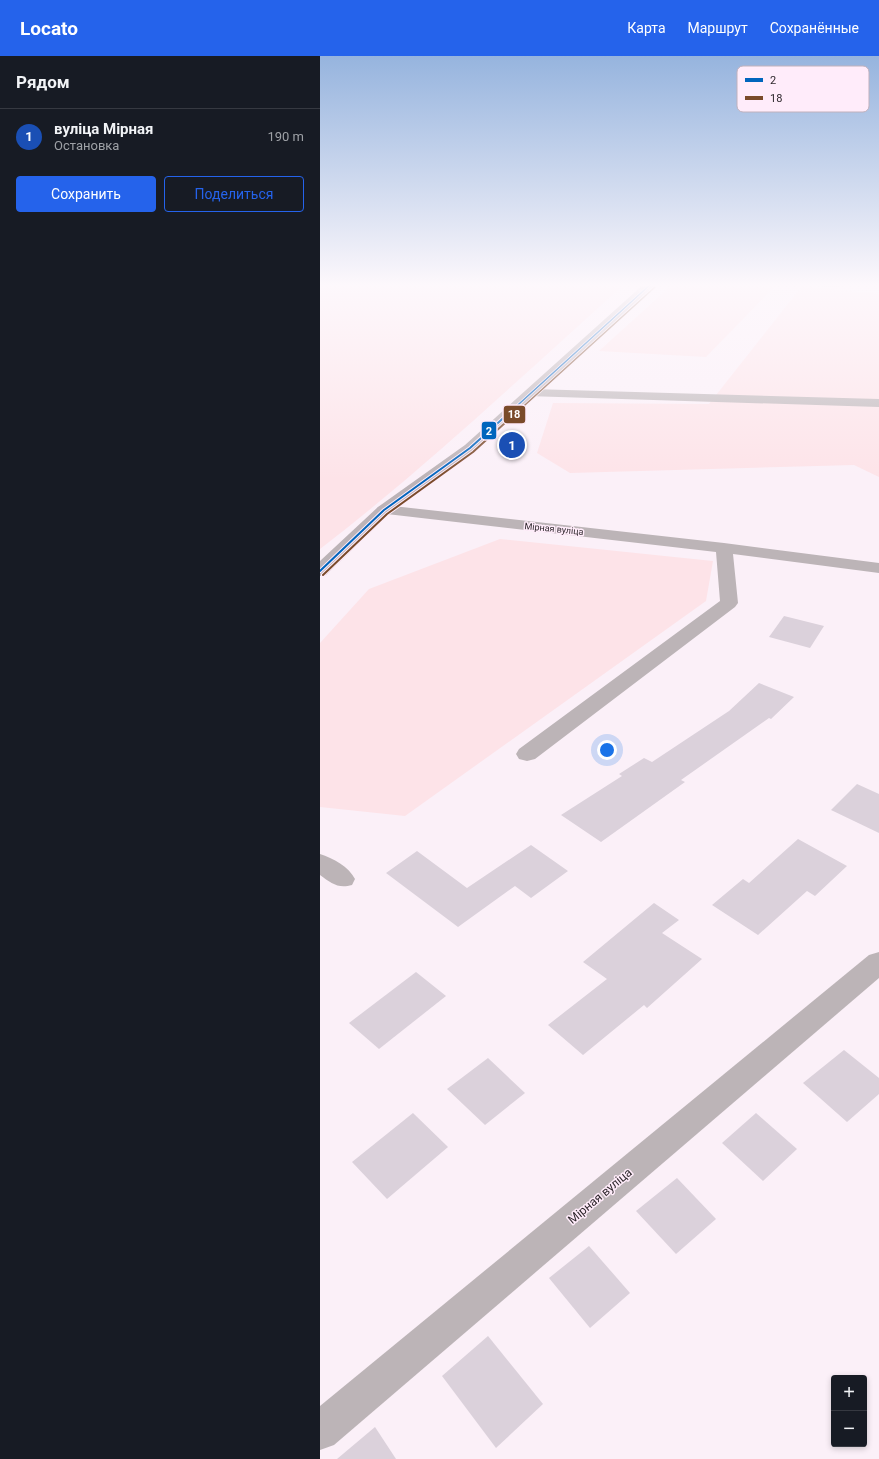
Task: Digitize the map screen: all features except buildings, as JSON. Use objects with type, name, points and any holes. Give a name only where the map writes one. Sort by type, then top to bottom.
[{"type":"main road","points":[[320,571],[384,510],[470,448],[581,348]]},
{"type":"street","points":[[532,393],[879,403]]},
{"type":"street","name":"Мірная вуліца","points":[[384,510],[724,548],[879,568]]},
{"type":"street","points":[[527,754],[729,603],[724,548]]},
{"type":"street","points":[[320,863],[342,879]]},
{"type":"street","name":"Мірная вуліца","points":[[320,1430],[879,962]]},
{"type":"shaded area","points":[[320,348],[553,348],[399,486],[320,549]]},
{"type":"shaded area","points":[[602,348],[714,348],[706,357],[599,351]]},
{"type":"shaded area","points":[[753,348],[879,348],[879,477],[854,465],[570,473],[537,453],[553,403],[709,404]]},
{"type":"shaded area","points":[[500,539],[713,561],[706,601],[405,816],[320,807],[320,643],[369,589]]},
{"type":"transit line","name":"2","points":[[320,571],[384,510],[470,448],[580,348]]},
{"type":"transit line","name":"18","points":[[323,575],[387,514],[473,452],[587,348]]},
{"type":"place","name":"вуліца Мірная","points":[[512,445]]}]
